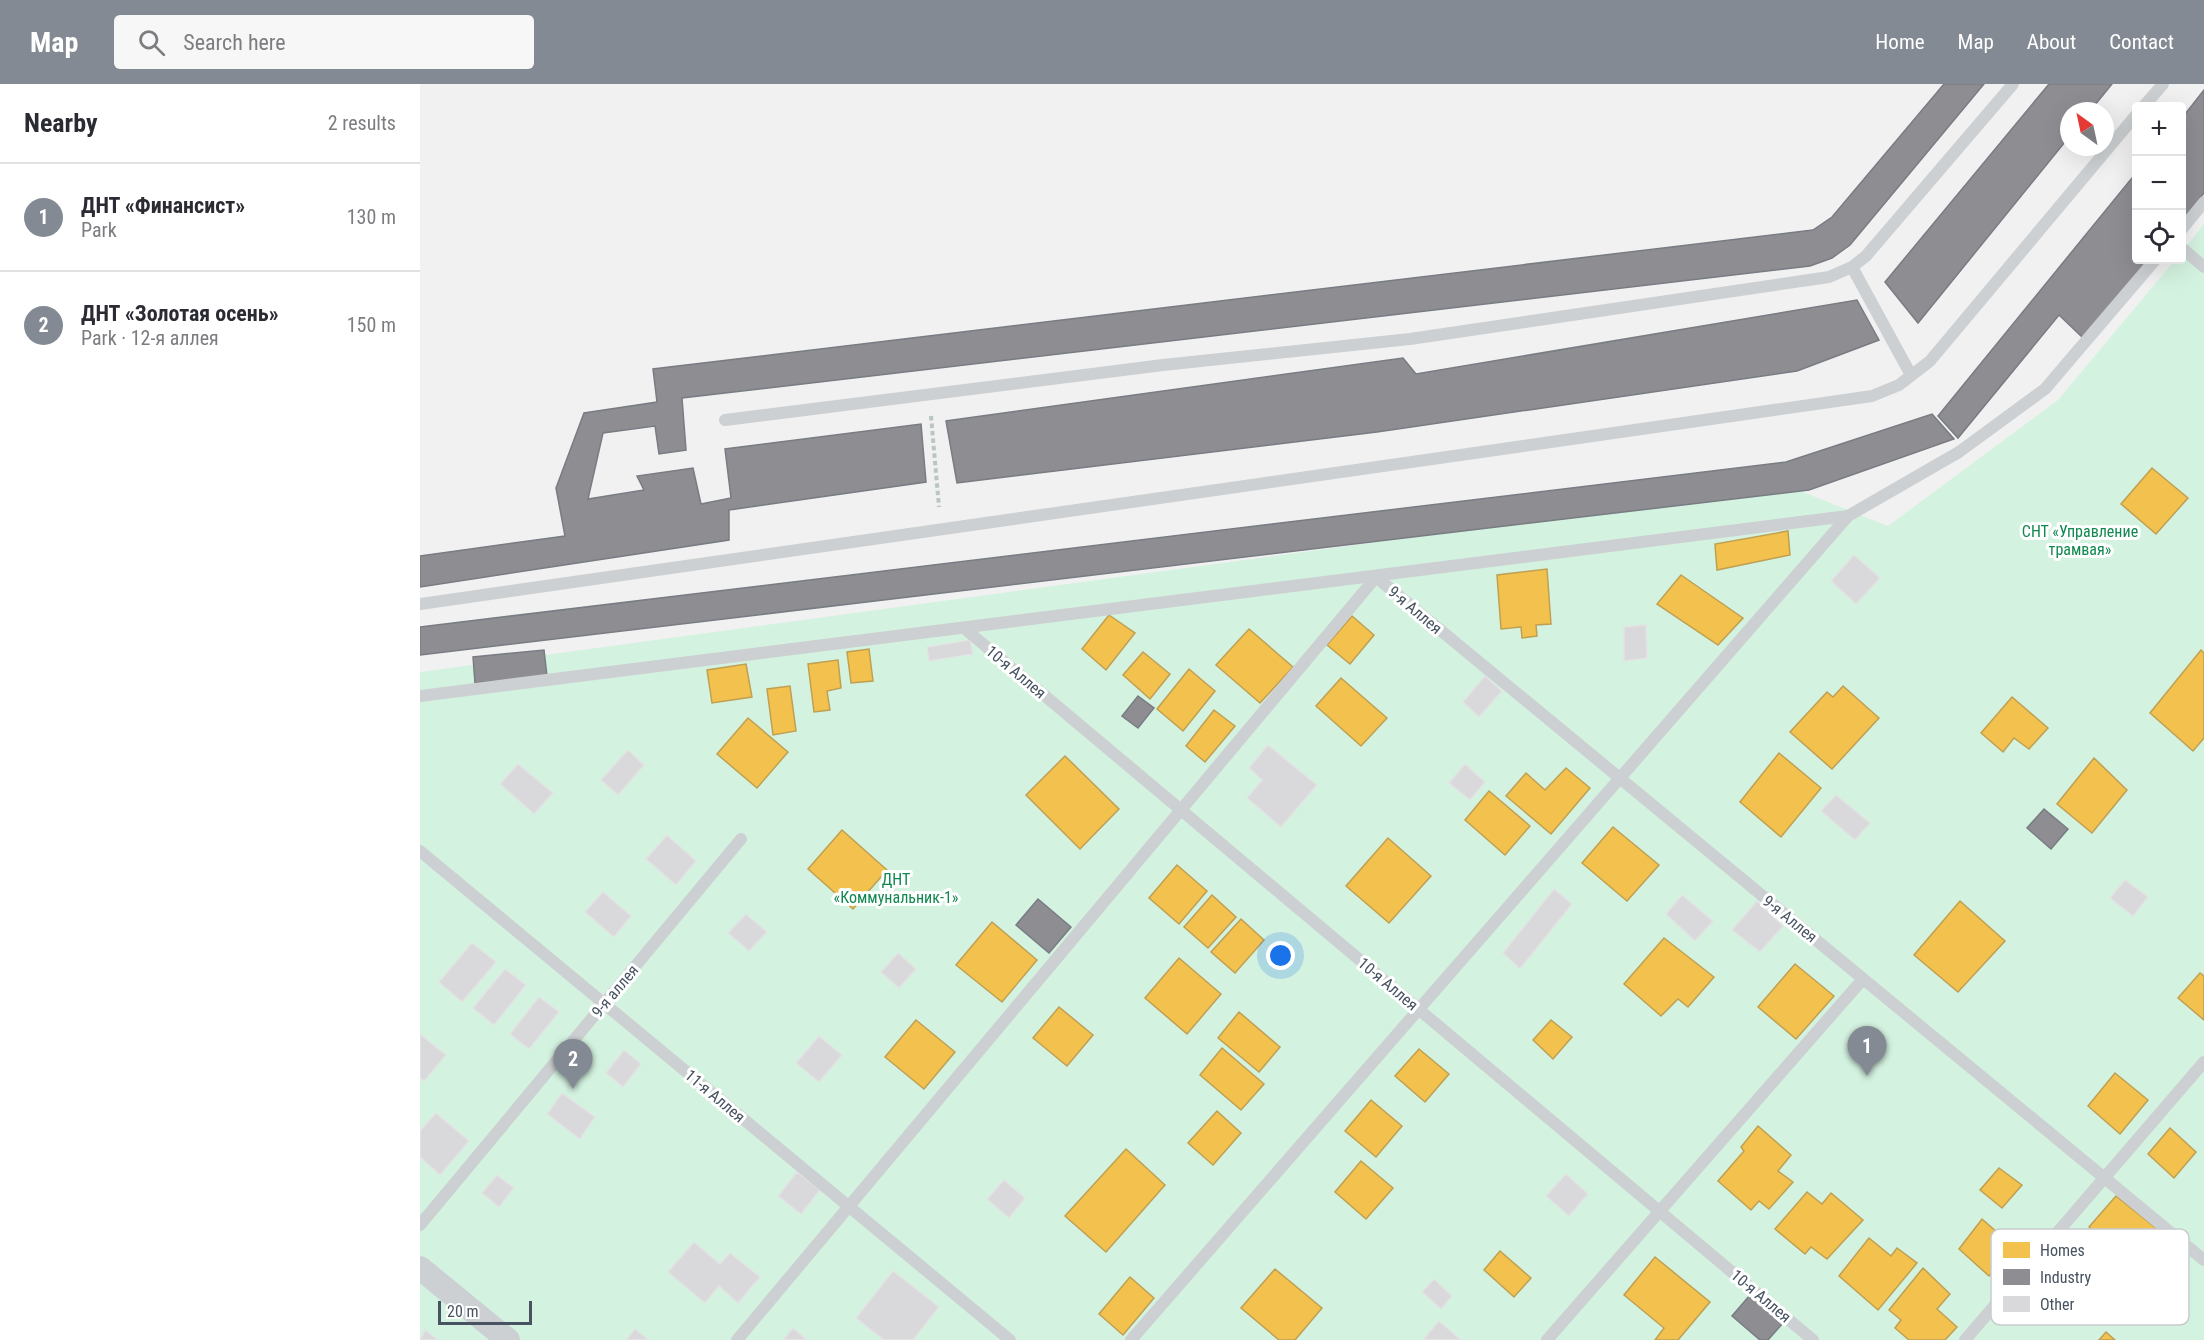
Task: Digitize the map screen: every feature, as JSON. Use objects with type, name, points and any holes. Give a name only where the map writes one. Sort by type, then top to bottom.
[{"type":"street","points":[[420,1268],[508,1340]]},
{"type":"lane","points":[[725,420],[1163,365],[1410,339],[1829,277],[1852,267],[1882,239],[2013,84]]},
{"type":"lane","points":[[2147,102],[2163,84]]},
{"type":"lane","points":[[420,604],[1872,396],[1899,385],[1930,361],[2132,120]]},
{"type":"lane","points":[[2186,222],[2204,202]]},
{"type":"lane","points":[[2186,252],[2204,267]]},
{"type":"lane","points":[[1131,1340],[1848,516],[1959,452],[2046,389],[2152,264]]},
{"type":"lane","points":[[1852,267],[1911,375]]},
{"type":"lane","points":[[420,696],[1848,516]]},
{"type":"lane","points":[[737,1340],[1376,577]]},
{"type":"lane","name":"9-я Аллея","points":[[1376,577],[2166,1229]]},
{"type":"lane","name":"10-я Аллея","points":[[964,628],[1813,1340]]},
{"type":"lane","name":"9-я аллея","points":[[420,1225],[741,839]]},
{"type":"lane","name":"11-я Аллея","points":[[420,851],[1010,1340]]},
{"type":"lane","points":[[1547,1340],[1863,979]]},
{"type":"lane","points":[[2062,1229],[2204,1062]]},
{"type":"lane","name":"9-я Аллея","points":[[2189,1248],[2204,1260]]},
{"type":"lane","points":[[1965,1340],[1991,1310]]},
{"type":"path","points":[[930,394],[941,530]]},
{"type":"green space","points":[[2204,224],[2204,1340],[420,1340],[420,672],[1788,486],[1888,526],[2058,400],[2172,264],[2186,264],[2186,247]]},
{"type":"building: Homes","points":[[2152,468],[2188,498],[2156,534],[2121,504]]},
{"type":"building: Homes","points":[[1788,531],[1790,555],[1717,570],[1715,544]]},
{"type":"building: Homes","points":[[1547,569],[1551,624],[1536,625],[1537,636],[1522,638],[1521,627],[1501,629],[1497,575]]},
{"type":"building: Homes","points":[[1681,575],[1743,618],[1718,645],[1657,604]]},
{"type":"building: Homes","points":[[1109,615],[1135,633],[1106,670],[1082,649]]},
{"type":"building: Homes","points":[[1352,616],[1374,635],[1350,664],[1327,645]]},
{"type":"building: Homes","points":[[1249,629],[1293,667],[1260,703],[1216,665]]},
{"type":"building: Homes","points":[[869,649],[873,681],[851,683],[847,652]]},
{"type":"building: Homes","points":[[2201,650],[2204,653],[2204,738],[2193,751],[2150,713]]},
{"type":"building: Homes","points":[[1143,652],[1170,674],[1150,699],[1123,675]]},
{"type":"building: Homes","points":[[838,660],[841,688],[827,691],[830,710],[814,712],[808,664]]},
{"type":"building: Homes","points":[[746,664],[752,697],[712,703],[707,670]]},
{"type":"building: Homes","points":[[1189,669],[1215,691],[1183,731],[1157,709]]},
{"type":"building: Homes","points":[[1341,678],[1387,718],[1361,746],[1316,706]]},
{"type":"building: Homes","points":[[790,686],[796,731],[773,735],[767,689]]},
{"type":"building: Homes","points":[[1843,686],[1879,718],[1832,769],[1790,732],[1827,692],[1833,697]]},
{"type":"building: Homes","points":[[2012,697],[2048,728],[2029,749],[2014,738],[2003,752],[1981,733]]},
{"type":"building: Homes","points":[[1214,710],[1235,726],[1205,762],[1186,746]]},
{"type":"building: Homes","points":[[748,718],[788,752],[757,788],[717,754]]},
{"type":"building: Homes","points":[[1779,753],[1821,788],[1781,837],[1740,802]]},
{"type":"building: Homes","points":[[1065,756],[1119,809],[1080,849],[1026,795]]},
{"type":"building: Homes","points":[[2094,758],[2127,790],[2092,833],[2057,804]]},
{"type":"building: Homes","points":[[1566,768],[1590,788],[1551,834],[1506,796],[1526,773],[1545,790]]},
{"type":"building: Homes","points":[[1489,791],[1530,826],[1505,855],[1465,820]]},
{"type":"building: Homes","points":[[1613,827],[1659,865],[1627,901],[1582,863]]},
{"type":"building: Homes","points":[[842,830],[887,870],[853,909],[808,869]]},
{"type":"building: Homes","points":[[1388,838],[1431,876],[1389,923],[1346,886]]},
{"type":"building: Homes","points":[[1177,865],[1207,891],[1179,924],[1149,898]]},
{"type":"building: Homes","points":[[1212,895],[1236,917],[1208,948],[1184,927]]},
{"type":"building: Homes","points":[[1960,901],[2005,941],[1958,992],[1914,955]]},
{"type":"building: Homes","points":[[1241,919],[1264,940],[1235,973],[1211,952]]},
{"type":"building: Homes","points":[[992,922],[1037,960],[1002,1002],[956,965]]},
{"type":"building: Homes","points":[[1664,938],[1714,977],[1688,1007],[1678,999],[1661,1016],[1624,984]]},
{"type":"building: Homes","points":[[1179,958],[1221,994],[1187,1034],[1145,998]]},
{"type":"building: Homes","points":[[1795,964],[1834,996],[1796,1039],[1758,1007]]},
{"type":"building: Homes","points":[[2200,973],[2204,976],[2204,1020],[2178,998]]},
{"type":"building: Homes","points":[[1059,1007],[1093,1035],[1067,1066],[1033,1038]]},
{"type":"building: Homes","points":[[1239,1012],[1280,1047],[1259,1072],[1218,1038]]},
{"type":"building: Homes","points":[[916,1020],[955,1052],[924,1089],[885,1057]]},
{"type":"building: Homes","points":[[1551,1020],[1572,1037],[1553,1059],[1533,1040]]},
{"type":"building: Homes","points":[[1222,1048],[1264,1084],[1241,1110],[1200,1075]]},
{"type":"building: Homes","points":[[1419,1049],[1449,1074],[1425,1102],[1395,1076]]},
{"type":"building: Homes","points":[[2115,1073],[2148,1100],[2120,1134],[2088,1106]]},
{"type":"building: Homes","points":[[1371,1100],[1402,1126],[1376,1157],[1345,1131]]},
{"type":"building: Homes","points":[[1217,1111],[1241,1133],[1213,1165],[1188,1143]]},
{"type":"building: Homes","points":[[1758,1126],[1791,1155],[1778,1171],[1793,1182],[1769,1209],[1759,1201],[1751,1210],[1718,1181],[1744,1151],[1741,1147]]},
{"type":"building: Homes","points":[[2170,1128],[2196,1152],[2174,1178],[2148,1154]]},
{"type":"building: Homes","points":[[1126,1149],[1165,1185],[1106,1252],[1065,1216]]},
{"type":"building: Homes","points":[[1361,1161],[1393,1188],[1366,1219],[1335,1192]]},
{"type":"building: Homes","points":[[1999,1168],[2022,1185],[2002,1208],[1980,1190]]},
{"type":"building: Homes","points":[[1807,1192],[1822,1204],[1831,1193],[1863,1220],[1827,1259],[1811,1247],[1805,1254],[1775,1229]]},
{"type":"building: Homes","points":[[2116,1196],[2157,1229],[2091,1229],[2089,1227]]},
{"type":"building: Homes","points":[[1982,1219],[1993,1229],[1991,1229],[1991,1274],[1989,1276],[1959,1249]]},
{"type":"building: Homes","points":[[1869,1238],[1891,1256],[1897,1248],[1917,1263],[1878,1310],[1839,1276]]},
{"type":"building: Homes","points":[[1500,1251],[1531,1278],[1514,1297],[1484,1270]]},
{"type":"building: Homes","points":[[1655,1257],[1710,1302],[1678,1340],[1655,1340],[1664,1328],[1624,1295]]},
{"type":"building: Homes","points":[[1923,1268],[1950,1294],[1937,1309],[1957,1327],[1945,1340],[1909,1340],[1895,1328],[1901,1320],[1889,1310]]},
{"type":"building: Homes","points":[[1275,1269],[1322,1308],[1295,1340],[1279,1340],[1241,1308]]},
{"type":"building: Homes","points":[[1130,1277],[1154,1298],[1123,1335],[1099,1314]]},
{"type":"building: Homes","points":[[2106,1332],[2115,1340],[2099,1340]]},
{"type":"building: Industry","points":[[1944,84],[1984,84],[1850,245],[1832,258],[1810,266],[682,398],[686,450],[659,454],[655,426],[603,433],[588,499],[644,490],[637,476],[693,468],[701,504],[731,498],[725,449],[921,424],[926,482],[729,510],[729,540],[420,587],[420,556],[565,536],[556,488],[584,413],[657,402],[653,369],[1813,230],[1832,217]]},
{"type":"building: Industry","points":[[2049,84],[2112,84],[2097,102],[2060,102],[2060,148],[1918,323],[1885,282]]},
{"type":"building: Industry","points":[[2204,90],[2204,193],[2186,215],[2186,156],[2186,113]]},
{"type":"building: Industry","points":[[2132,178],[2132,264],[2145,264],[2083,338],[2059,315],[1958,438],[1938,416]]},
{"type":"building: Industry","points":[[1857,300],[1879,340],[1797,371],[1377,432],[957,483],[946,421],[1403,358],[1416,374]]},
{"type":"building: Industry","points":[[1932,414],[1954,439],[1809,490],[420,655],[420,627],[1786,462]]},
{"type":"building: Industry","points":[[544,650],[547,676],[475,683],[473,657]]},
{"type":"building: Industry","points":[[1138,696],[1154,708],[1138,728],[1122,716]]},
{"type":"building: Industry","points":[[2044,809],[2068,829],[2051,849],[2027,828]]},
{"type":"building: Industry","points":[[1038,899],[1071,927],[1049,953],[1016,925]]},
{"type":"building: Industry","points":[[1750,1295],[1783,1323],[1768,1340],[1760,1340],[1732,1316]]},
{"type":"building: Other","points":[[1854,555],[1880,578],[1856,604],[1831,581]]},
{"type":"building: Other","points":[[1646,625],[1647,658],[1624,661],[1624,627]]},
{"type":"building: Other","points":[[970,640],[973,654],[929,661],[927,647]]},
{"type":"building: Other","points":[[1485,676],[1502,691],[1479,717],[1463,702]]},
{"type":"building: Other","points":[[1268,745],[1317,785],[1281,827],[1247,798],[1262,780],[1249,768]]},
{"type":"building: Other","points":[[628,750],[644,765],[618,795],[601,780]]},
{"type":"building: Other","points":[[518,764],[553,793],[534,814],[500,784]]},
{"type":"building: Other","points":[[1465,764],[1485,782],[1470,800],[1449,783]]},
{"type":"building: Other","points":[[1836,795],[1870,823],[1855,840],[1821,811]]},
{"type":"building: Other","points":[[667,835],[696,861],[676,885],[646,859]]},
{"type":"building: Other","points":[[2125,880],[2148,897],[2133,916],[2110,898]]},
{"type":"building: Other","points":[[1554,889],[1572,904],[1520,969],[1503,953]]},
{"type":"building: Other","points":[[603,892],[631,916],[614,937],[585,912]]},
{"type":"building: Other","points":[[1682,895],[1713,921],[1695,941],[1666,914]]},
{"type":"building: Other","points":[[1757,901],[1783,926],[1760,952],[1732,930]]},
{"type":"building: Other","points":[[746,914],[767,932],[749,951],[728,933]]},
{"type":"building: Other","points":[[472,943],[496,962],[462,1002],[439,982]]},
{"type":"building: Other","points":[[898,953],[916,969],[899,988],[881,972]]},
{"type":"building: Other","points":[[505,969],[526,985],[494,1025],[473,1008]]},
{"type":"building: Other","points":[[539,997],[559,1012],[529,1049],[510,1034]]},
{"type":"building: Other","points":[[420,1034],[446,1055],[424,1081],[420,1078]]},
{"type":"building: Other","points":[[819,1036],[842,1055],[819,1082],[796,1063]]},
{"type":"building: Other","points":[[624,1050],[641,1064],[623,1087],[606,1073]]},
{"type":"building: Other","points":[[562,1093],[595,1117],[580,1139],[547,1114]]},
{"type":"building: Other","points":[[436,1113],[469,1141],[440,1175],[420,1157],[420,1131]]},
{"type":"building: Other","points":[[797,1172],[820,1190],[801,1214],[778,1196]]},
{"type":"building: Other","points":[[1566,1174],[1588,1194],[1569,1216],[1546,1196]]},
{"type":"building: Other","points":[[497,1175],[514,1188],[499,1207],[482,1193]]},
{"type":"building: Other","points":[[1004,1180],[1025,1198],[1009,1218],[987,1199]]},
{"type":"building: Other","points":[[694,1242],[720,1264],[730,1253],[760,1277],[738,1303],[719,1286],[705,1303],[668,1272]]},
{"type":"building: Other","points":[[893,1271],[939,1307],[913,1340],[884,1340],[856,1318]]},
{"type":"building: Other","points":[[1434,1279],[1452,1296],[1441,1309],[1422,1292]]},
{"type":"building: Other","points":[[1439,1321],[1461,1340],[1423,1340]]},
{"type":"building: Other","points":[[793,1328],[807,1340],[783,1340]]},
{"type":"building: Other","points":[[635,1329],[649,1340],[626,1340]]},
{"type":"building: Other","points":[[425,1330],[438,1340],[420,1340]]},
{"type":"place","name":"ДНТ «Финансист»","points":[[1867,1076]]},
{"type":"place","name":"ДНТ «Золотая осень»","points":[[573,1089]]},
{"type":"park label","name":"СНТ «Управление трамвая»","points":[[2080,540]]},
{"type":"park label","name":"ДНТ «Коммунальник-1»","points":[[896,888]]}]
